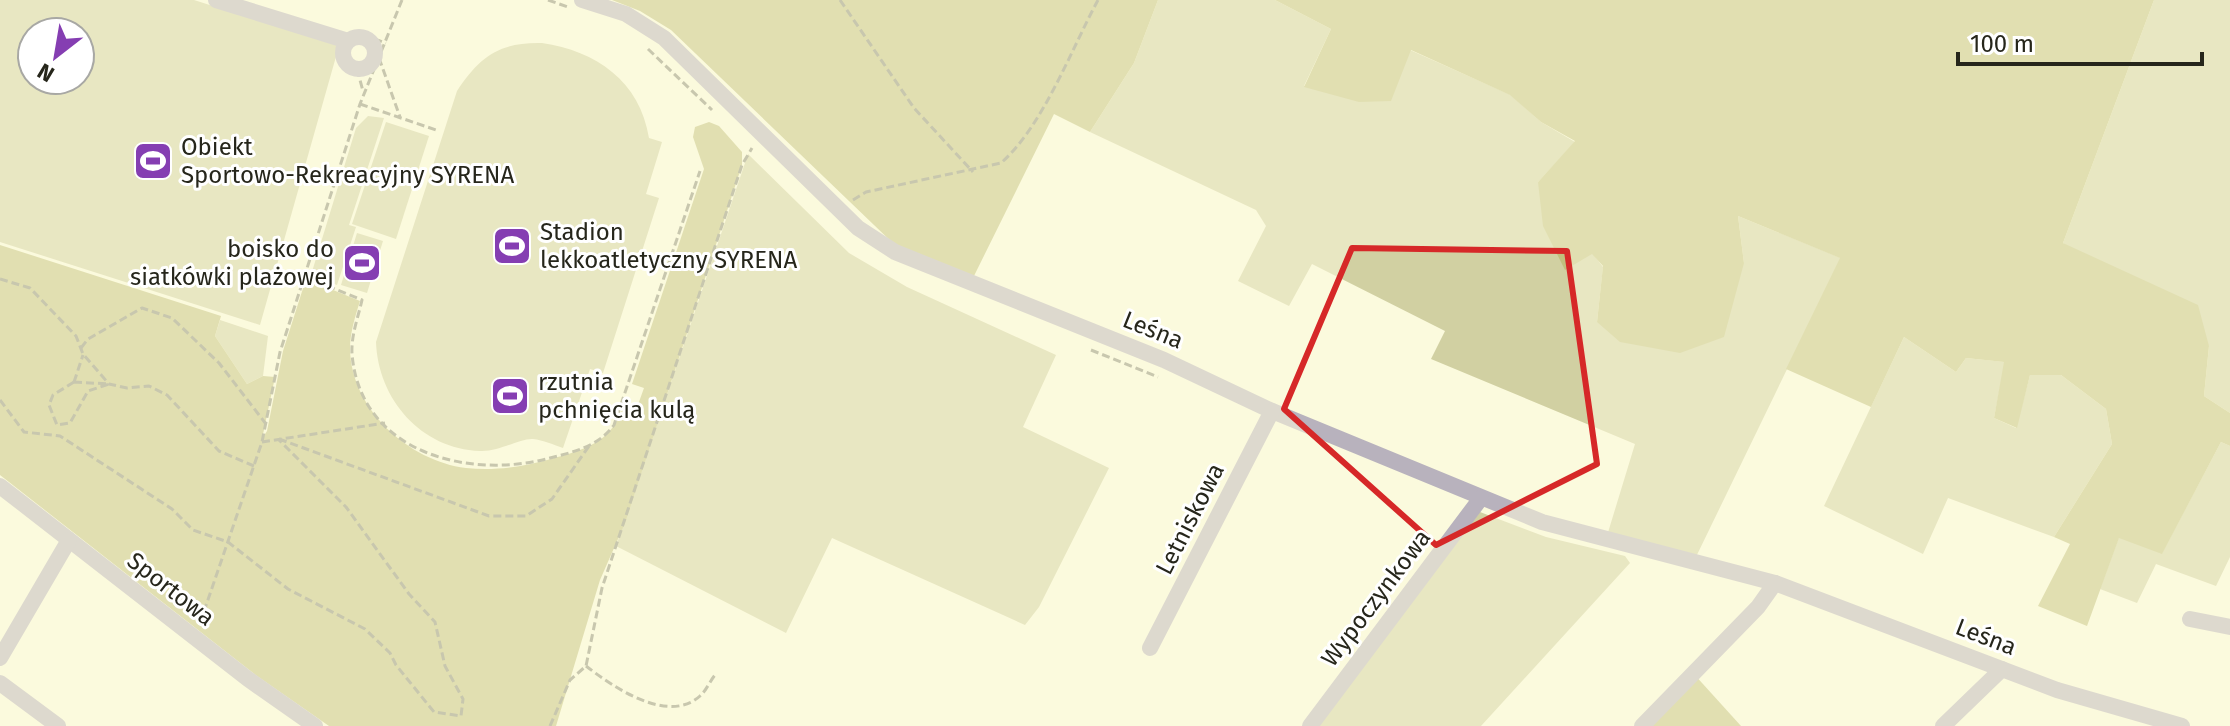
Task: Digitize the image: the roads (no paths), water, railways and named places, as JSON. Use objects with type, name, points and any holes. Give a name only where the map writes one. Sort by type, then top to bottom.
[{"type":"street","points":[[216,0],[348,41],[363,37],[374,48],[371,63],[357,69],[347,64],[343,55],[348,41]]},
{"type":"street","name":"Leśna","points":[[582,0],[626,14],[664,38],[858,228],[895,252],[1164,360],[1272,411],[1542,522],[1775,583],[2057,690],[2182,726]]},
{"type":"street","name":"Letniskowa","points":[[1150,648],[1272,411]]},
{"type":"street","name":"Sportowa","points":[[0,486],[195,638],[293,720],[315,726]]},
{"type":"street","name":"Wypoczynkowa","points":[[1310,726],[1481,498]]},
{"type":"street","points":[[0,658],[69,540]]},
{"type":"street","points":[[1642,726],[1758,607],[1775,583]]},
{"type":"street","points":[[2190,619],[2230,627]]},
{"type":"street","points":[[1943,726],[2002,669]]},
{"type":"street","points":[[0,683],[58,726]]},
{"type":"place","name":"Obiekt Sportowo-Rekreacyjny SYRENA","points":[[153,161]]},
{"type":"place","name":"Stadion lekkoatletyczny SYRENA","points":[[512,246]]},
{"type":"place","name":"boisko do siatkówki plażowej","points":[[362,263]]},
{"type":"place","name":"rzutnia pchnięcia kulą","points":[[510,396]]}]
